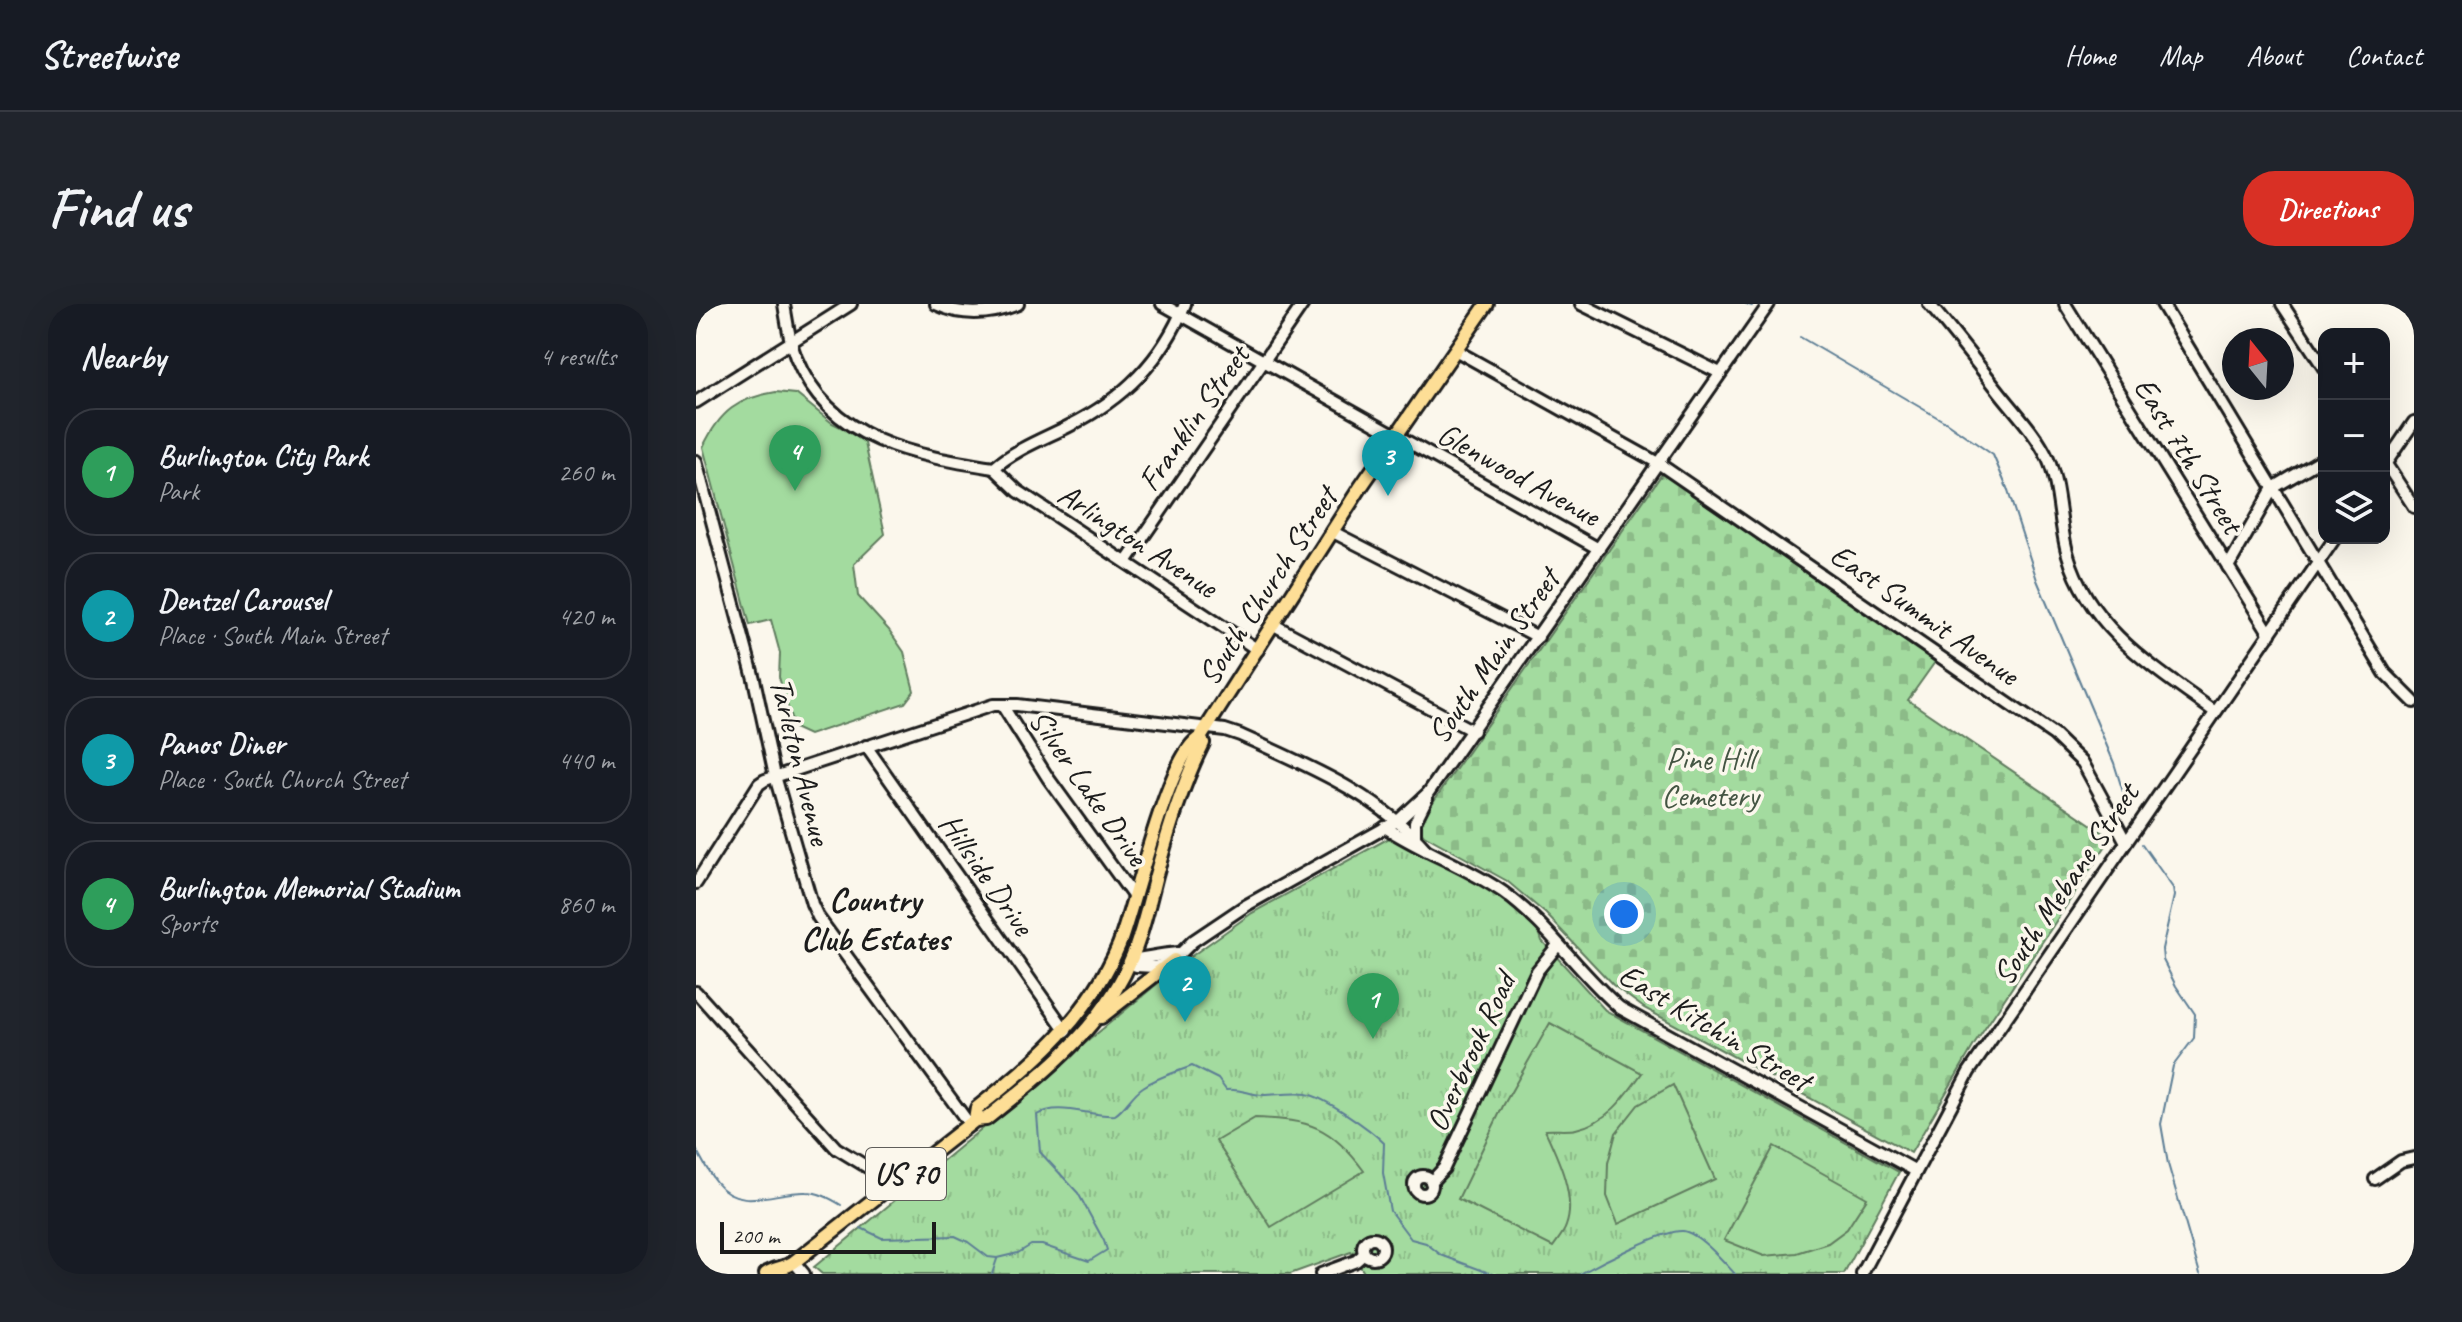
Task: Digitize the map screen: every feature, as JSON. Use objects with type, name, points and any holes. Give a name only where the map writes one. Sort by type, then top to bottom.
[{"type":"main road","name":"South Church Street","points":[[972,1122],[977,1108],[1066,1031],[1083,1011],[1120,943],[1168,791],[1193,741],[1203,734],[1396,434],[1487,304]]},
{"type":"main road","name":"South Church Street","points":[[766,1274],[775,1267],[789,1268],[972,1122],[986,1119],[1060,1059],[1092,1024],[1115,991],[1131,960],[1176,807],[1203,743],[1203,734]]},
{"type":"main road","points":[[1083,1011],[1098,1001],[1120,964],[1131,960],[1126,947],[1135,918],[1132,904]]},
{"type":"main road","points":[[1092,1024],[1177,956]]},
{"type":"street","points":[[784,304],[797,361],[821,398],[837,413],[890,447],[920,456],[994,468],[1025,447],[1109,404],[1154,359],[1182,309]]},
{"type":"street","points":[[696,402],[851,304]]},
{"type":"street","points":[[936,304],[974,314],[991,313],[1018,304]]},
{"type":"street","name":"Glenwood Avenue","points":[[1162,304],[1182,309],[1264,361],[1599,549]]},
{"type":"street","name":"Franklin Street","points":[[1126,562],[1303,304]]},
{"type":"street","points":[[1581,304],[1720,373]]},
{"type":"street","name":"South Main Street","points":[[1131,960],[1136,966],[1144,968],[1177,956],[1193,941],[1245,906],[1399,820],[1433,787],[1769,304]]},
{"type":"street","name":"East 7th Street","points":[[2065,304],[2270,634]]},
{"type":"street","points":[[2162,304],[2385,673],[2413,700]]},
{"type":"street","points":[[2282,304],[2318,359]]},
{"type":"street","points":[[1935,307],[2029,429],[2049,462],[2068,555],[2075,575],[2101,619],[2151,666],[2215,712]]},
{"type":"street","name":"East Summit Avenue","points":[[1455,350],[1658,463],[2054,735],[2083,763],[2126,842]]},
{"type":"street","points":[[2390,457],[2414,422]]},
{"type":"street","name":"Tarleton Avenue","points":[[696,461],[754,679],[775,776],[806,886],[818,917],[972,1122]]},
{"type":"street","points":[[2228,567],[2273,488],[2318,462]]},
{"type":"street","name":"Arlington Avenue","points":[[994,468],[1018,491],[1258,650]]},
{"type":"street","points":[[2390,471],[2414,507]]},
{"type":"street","points":[[1333,532],[1538,637]]},
{"type":"street","name":"South Mebane Street","points":[[1862,1274],[1969,1072],[2331,544]]},
{"type":"street","points":[[1274,625],[1473,731]]},
{"type":"street","points":[[696,883],[759,784],[866,746],[986,707],[1002,705]]},
{"type":"street","name":"East Kitchin Street","points":[[1002,705],[1203,734],[1225,730],[1347,788],[1399,820],[1427,851]]},
{"type":"street","name":"Silver Lake Drive","points":[[1002,705],[1132,904]]},
{"type":"street","name":"Hillside Drive","points":[[866,746],[1066,1031]]},
{"type":"street","points":[[1415,837],[1415,822],[1433,787]]},
{"type":"street","name":"East Kitchin Street","points":[[1385,827],[1407,842],[1503,892],[1535,918],[1587,979],[1620,1008],[1916,1171]]},
{"type":"street","name":"Overbrook Road","points":[[1431,1182],[1444,1168],[1537,971],[1558,945]]},
{"type":"street","points":[[696,992],[836,1148],[877,1173],[891,1186]]},
{"type":"street","points":[[2375,1179],[2401,1161],[2414,1158]]},
{"type":"street","points":[[1321,1274],[1356,1261],[1364,1254]]},
{"type":"street","points":[[789,1268],[804,1274]]},
{"type":"green space","points":[[776,392],[796,394],[832,423],[865,443],[885,534],[854,564],[858,596],[904,652],[914,691],[905,703],[809,735],[794,728],[779,677],[780,653],[771,620],[750,625],[703,447],[716,424],[732,408],[751,398]]},
{"type":"green space","name":"Pine Hill Cemetery","points":[[1662,474],[1935,662],[1908,700],[2111,838],[1974,1045],[1911,1153],[1644,1008],[1613,985],[1546,914],[1507,881],[1424,835],[1419,829],[1419,822]]},
{"type":"green space","points":[[1391,837],[1503,894],[1535,918],[1542,941],[1605,1010],[1899,1172],[1844,1274],[1365,1274],[1351,1252],[1290,1274],[822,1274],[814,1267],[1186,960],[1252,913]]},
{"type":"green space","points":[[1550,1023],[1642,1073],[1622,1099],[1597,1121],[1576,1129],[1545,1130],[1564,1177],[1569,1202],[1566,1226],[1553,1247],[1458,1199],[1503,1106]]},
{"type":"green space","points":[[1673,1085],[1715,1179],[1618,1224],[1607,1196],[1608,1163],[1616,1133],[1638,1105]]},
{"type":"green space","points":[[1255,1118],[1291,1121],[1318,1128],[1341,1144],[1364,1171],[1271,1227],[1216,1141]]},
{"type":"green space","points":[[1774,1146],[1867,1198],[1847,1229],[1828,1243],[1797,1253],[1764,1256],[1724,1240]]},
{"type":"waterway","points":[[1746,304],[1752,306]]},
{"type":"waterway","points":[[1800,337],[1947,423],[1993,455],[2037,580],[2114,763],[2129,811]]},
{"type":"waterway","points":[[2142,844],[2173,888],[2174,896],[2162,949],[2163,960],[2195,1014],[2194,1038],[2173,1066],[2161,1124],[2168,1164],[2200,1274]]},
{"type":"waterway","points":[[861,1228],[882,1238],[955,1236],[988,1257],[997,1258],[1018,1253],[1031,1245],[1042,1245],[1089,1261],[1107,1250],[1104,1241],[1078,1193],[1040,1152],[1037,1115],[1055,1109],[1115,1115],[1143,1087],[1192,1066],[1218,1079],[1226,1090],[1263,1095],[1306,1094],[1358,1122],[1384,1143],[1383,1173],[1390,1211],[1411,1239],[1426,1243],[1441,1255],[1492,1274]]},
{"type":"waterway","points":[[696,1149],[716,1182],[736,1196],[758,1198],[811,1192],[841,1205]]},
{"type":"waterway","points":[[1580,1274],[1647,1241],[1683,1231],[1704,1242],[1735,1274]]},
{"type":"waterway","points":[[992,1274],[997,1259]]},
{"type":"place","name":"Burlington Memorial Stadium","points":[[795,491]]},
{"type":"place","name":"Panos Diner","points":[[1388,496]]},
{"type":"place","name":"Dentzel Carousel","points":[[1185,1022]]},
{"type":"place","name":"Burlington City Park","points":[[1373,1039]]},
{"type":"district","name":"Country Club Estates","points":[[875,918]]}]
